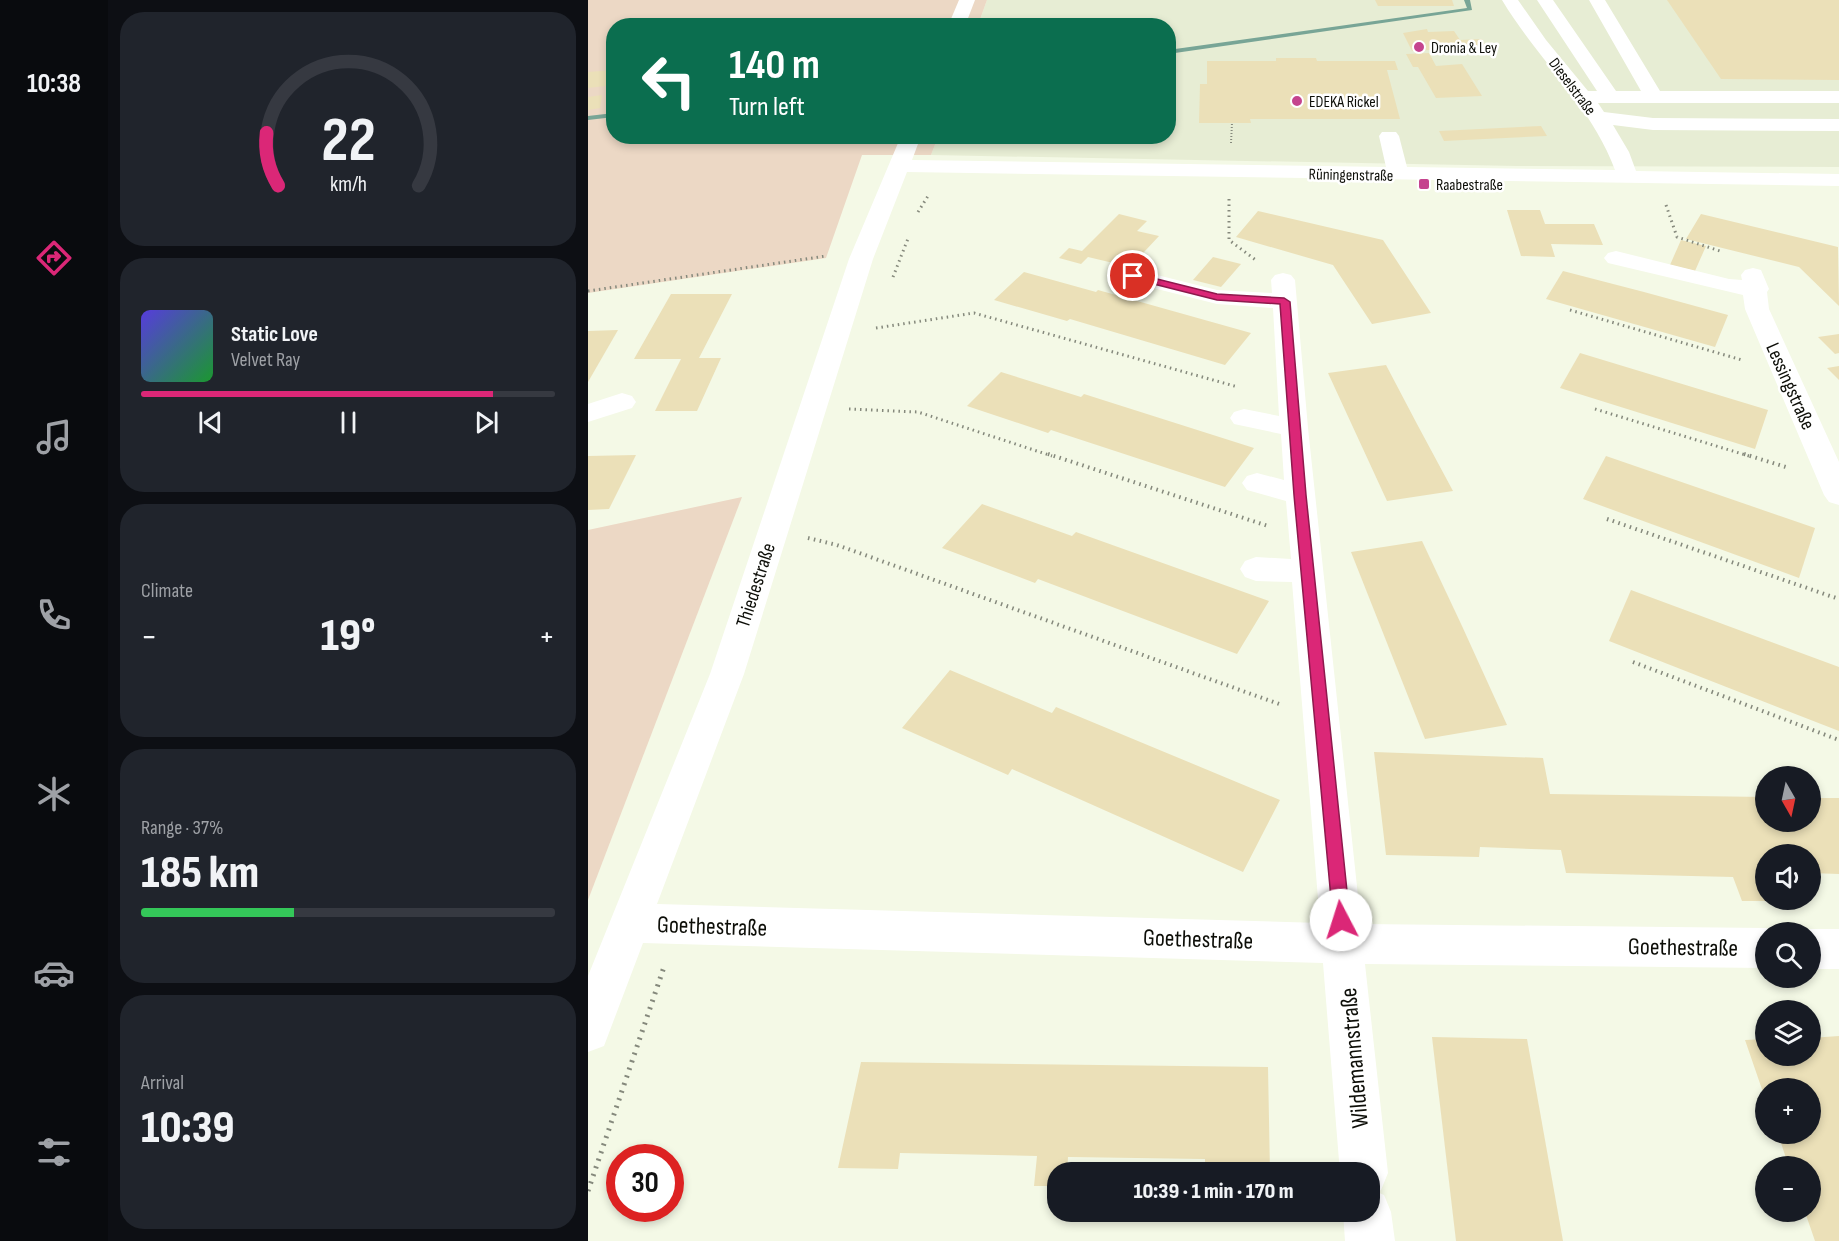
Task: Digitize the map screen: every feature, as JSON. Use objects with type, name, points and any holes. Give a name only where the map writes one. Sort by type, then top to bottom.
[{"type":"street","points":[[959,18],[967,0]]},
{"type":"street","name":"Dieselstraße","points":[[1510,0],[1525,24],[1616,144],[1628,177]]},
{"type":"street","points":[[1545,0],[1610,96]]},
{"type":"street","points":[[1597,0],[1653,96]]},
{"type":"street","points":[[1581,97],[1839,97]]},
{"type":"street","points":[[1597,117],[1653,124],[1839,125]]},
{"type":"street","points":[[1653,124],[1665,145]]},
{"type":"street","points":[[1389,136],[1398,174]]},
{"type":"street","name":"Rüningenstraße","points":[[905,151],[1398,174],[1839,180]]},
{"type":"street","name":"Thiedestraße","points":[[588,1030],[727,674],[861,259],[905,151]]},
{"type":"street","points":[[1616,258],[1729,286],[1755,282]]},
{"type":"street","points":[[1133,276],[1217,297],[1284,291],[1292,412],[1344,944]]},
{"type":"street","name":"Lessingstraße","points":[[1755,282],[1757,309],[1834,484]]},
{"type":"street","points":[[588,413],[622,402]]},
{"type":"street","points":[[1244,418],[1292,412]]},
{"type":"street","points":[[1257,483],[1300,495]]},
{"type":"street","points":[[1256,568],[1307,570]]},
{"type":"street","name":"Goethestraße","points":[[630,923],[1344,944],[1755,948]]},
{"type":"street","name":"Wildemannstraße","points":[[1344,944],[1363,1162]]},
{"type":"street","points":[[1821,949],[1839,949]]},
{"type":"street","points":[[1368,1222],[1370,1241]]},
{"type":"path","points":[[1229,192],[1229,240],[1284,291]]},
{"type":"path","points":[[1666,204],[1677,237],[1742,258],[1755,282]]},
{"type":"path","points":[[588,291],[832,255]]},
{"type":"path","points":[[1570,310],[1764,366],[1781,367]]},
{"type":"path","points":[[876,328],[974,313],[1272,396],[1292,412]]},
{"type":"path","points":[[1595,409],[1809,474],[1834,484]]},
{"type":"path","points":[[849,410],[918,412],[1282,530],[1304,532]]},
{"type":"path","points":[[1607,519],[1839,599]]},
{"type":"path","points":[[814,538],[1292,708],[1321,710]]},
{"type":"path","points":[[1633,662],[1839,740]]},
{"type":"shaded area","points":[[588,0],[987,0],[981,18],[606,18],[606,144],[935,144],[931,155],[862,155],[826,258],[588,293]]},
{"type":"shaded area","points":[[987,0],[1839,0],[1839,167],[1517,166],[931,155],[935,144],[1176,144],[1176,18],[981,18]]},
{"type":"shaded area","points":[[742,497],[588,900],[588,530]]},
{"type":"building","points":[[1375,0],[1452,0],[1454,6],[1378,6]]},
{"type":"building","points":[[1667,0],[1839,0],[1839,80],[1721,79]]},
{"type":"building","points":[[1427,29],[1428,32],[1454,31],[1460,40],[1482,39],[1486,47],[1412,51],[1403,33]]},
{"type":"building","points":[[1429,53],[1436,66],[1462,64],[1482,96],[1436,98],[1418,67],[1413,67],[1406,54]]},
{"type":"building","name":"EDEKA Rickel","points":[[1276,58],[1316,58],[1317,61],[1395,61],[1398,70],[1387,70],[1400,119],[1250,119],[1251,123],[1199,123],[1200,84],[1207,84],[1207,61],[1276,61]]},
{"type":"building","points":[[606,71],[606,86],[588,88],[588,72]]},
{"type":"building","points":[[602,95],[600,108],[588,110],[588,97]]},
{"type":"building","points":[[1541,126],[1547,136],[1444,141],[1439,131]]},
{"type":"building","points":[[1507,210],[1540,210],[1545,224],[1594,224],[1603,245],[1551,244],[1555,257],[1521,256]]},
{"type":"building","points":[[1258,211],[1383,240],[1431,313],[1372,324],[1333,265],[1236,237]]},
{"type":"building","points":[[1119,214],[1147,221],[1137,231],[1159,236],[1130,267],[1088,257],[1081,264],[1059,258],[1069,248],[1082,251]]},
{"type":"building","points":[[1701,214],[1838,247],[1839,306],[1799,267],[1686,239]]},
{"type":"building","points":[[1681,240],[1706,246],[1695,271],[1670,265]]},
{"type":"building","points":[[1213,257],[1241,264],[1221,287],[1193,280]]},
{"type":"building","points":[[1563,271],[1728,315],[1715,347],[1546,299]]},
{"type":"building","points":[[1024,272],[1096,292],[1098,290],[1251,333],[1225,365],[1070,319],[1067,321],[994,300]]},
{"type":"building","points":[[671,294],[732,294],[699,358],[721,358],[697,411],[655,411],[681,359],[634,359]]},
{"type":"building","points":[[618,330],[588,382],[588,331]]},
{"type":"building","points":[[1839,334],[1839,353],[1835,354],[1818,337]]},
{"type":"building","points":[[1580,353],[1768,410],[1755,449],[1560,388]]},
{"type":"building","points":[[1386,365],[1453,491],[1387,501],[1328,373]]},
{"type":"building","points":[[1839,366],[1839,380],[1827,368]]},
{"type":"building","points":[[1001,372],[1081,397],[1084,394],[1254,448],[1225,487],[1051,430],[1048,433],[967,406]]},
{"type":"building","points":[[636,455],[609,509],[588,510],[588,456]]},
{"type":"building","points":[[1606,456],[1815,528],[1799,578],[1583,499]]},
{"type":"building","points":[[982,504],[1072,536],[1076,532],[1269,601],[1237,654],[1038,579],[1035,583],[942,548]]},
{"type":"building","points":[[1422,541],[1507,725],[1425,739],[1351,552]]},
{"type":"building","points":[[1631,590],[1839,667],[1839,731],[1609,641]]},
{"type":"building","points":[[950,670],[1052,713],[1056,707],[1280,800],[1243,872],[1012,769],[1008,775],[902,728]]},
{"type":"building","points":[[1374,752],[1543,758],[1550,794],[1755,797],[1755,832],[1821,832],[1821,798],[1839,798],[1839,874],[1821,873],[1821,844],[1755,844],[1755,901],[1742,901],[1733,877],[1566,873],[1561,850],[1480,847],[1479,857],[1386,855]]},
{"type":"building","points":[[1839,1036],[1839,1241],[1815,1241],[1808,1222],[1821,1222],[1821,1156],[1785,1156],[1781,1144],[1821,1144],[1821,1078],[1758,1078],[1745,1040],[1755,1040],[1755,1066],[1821,1066],[1821,1037]]},
{"type":"building","points":[[1432,1037],[1527,1039],[1563,1241],[1456,1241]]},
{"type":"building","points":[[861,1062],[1268,1067],[1270,1162],[1068,1157],[1068,1162],[1047,1162],[1047,1186],[1034,1186],[1037,1156],[900,1153],[898,1169],[838,1168]]},
{"type":"waterway","points":[[1176,51],[1470,9],[1467,0]]},
{"type":"waterway","points":[[588,118],[606,116]]},
{"type":"place","name":"Dronia & Ley","points":[[1419,47]]},
{"type":"place","name":"EDEKA Rickel","points":[[1297,101]]},
{"type":"place","name":"Raabestraße","points":[[1424,184]]},
{"type":"route","points":[[1133,276],[1217,297],[1284,302],[1341,920]]}]
